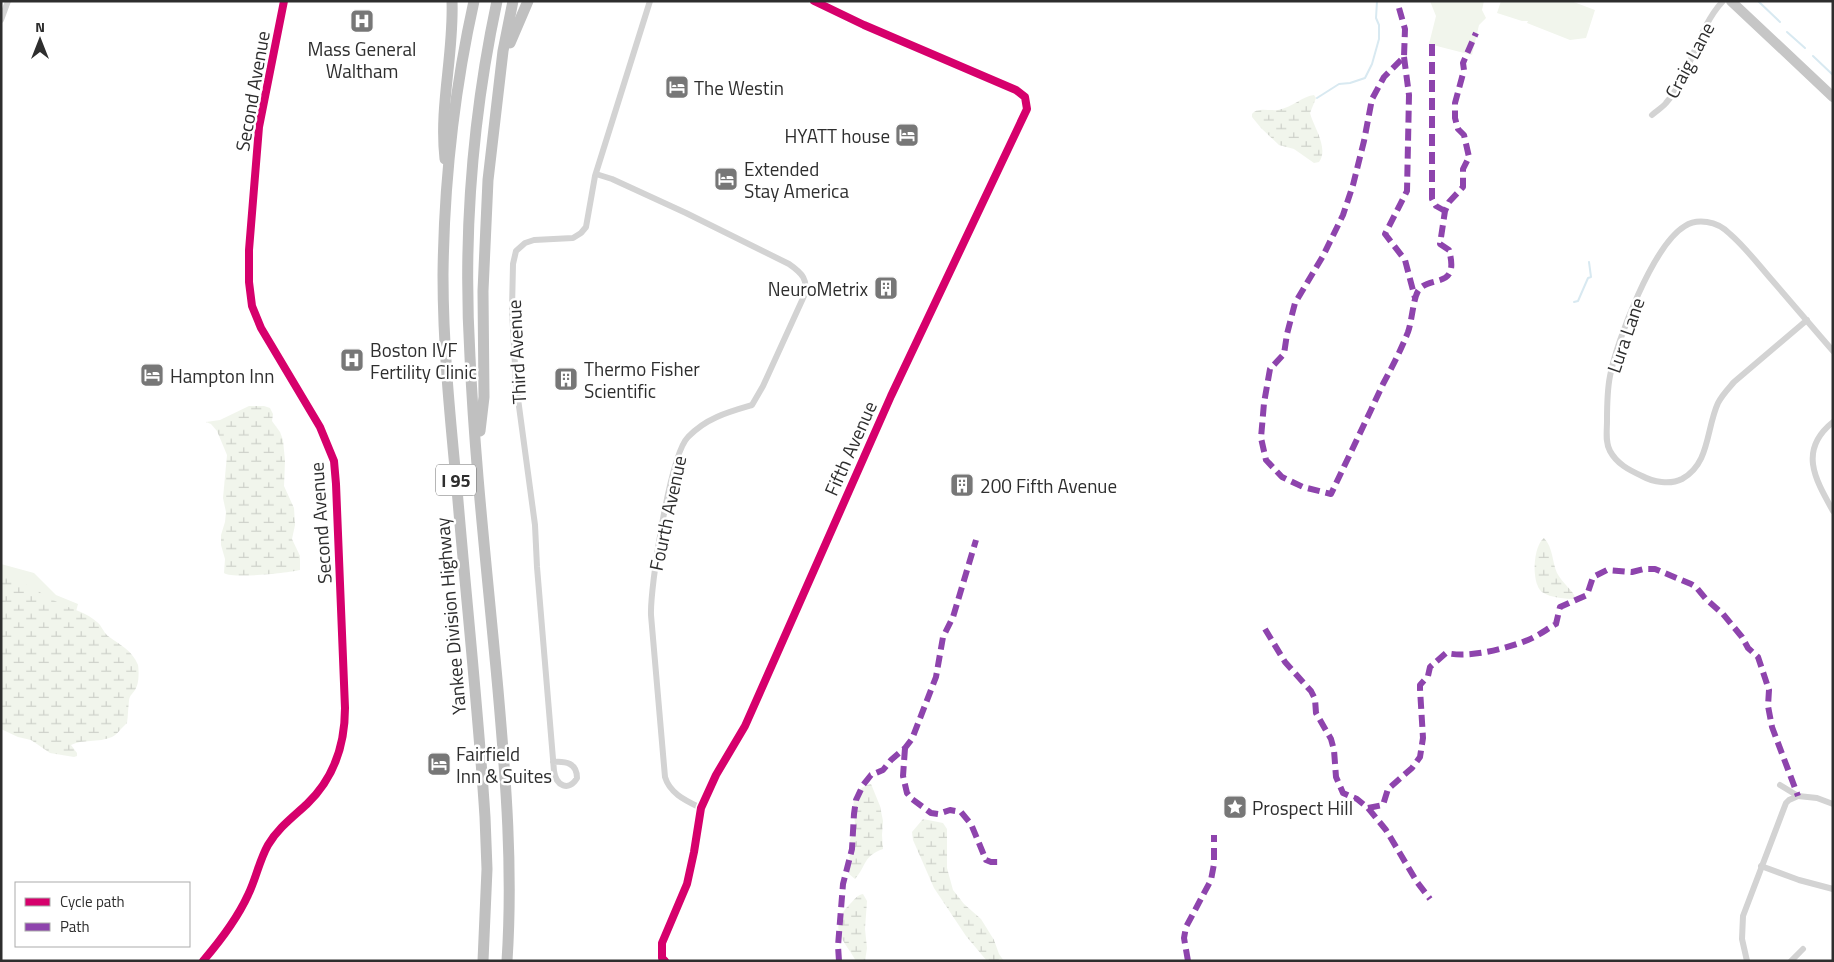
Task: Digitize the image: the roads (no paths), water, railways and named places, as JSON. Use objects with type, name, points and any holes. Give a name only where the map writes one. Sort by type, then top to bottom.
[{"type":"highway","points":[[447,183],[442,135],[452,26],[452,1]]},
{"type":"highway","name":"Yankee Division Highway","points":[[474,1],[456,103],[447,183],[443,276],[445,358],[485,808],[487,869],[483,961]]},
{"type":"highway","name":"I 95","points":[[497,1],[480,101],[469,207],[467,278],[468,330],[477,455],[508,808],[510,881],[507,961]]},
{"type":"highway","points":[[477,455],[484,397],[485,211],[502,51],[514,1]]},
{"type":"highway","points":[[500,75],[514,30],[528,1]]},
{"type":"main road","points":[[1731,1],[1833,97]]},
{"type":"street","points":[[1,20],[8,1]]},
{"type":"street","name":"Second Avenue","points":[[203,961],[225,934],[239,912],[273,838],[316,794],[329,776],[342,745],[345,720],[337,496],[334,461],[320,427],[261,328],[252,306],[249,282],[249,250],[259,127],[284,1]]},
{"type":"street","name":"Fifth Avenue","points":[[665,961],[662,958],[662,943],[687,884],[702,808],[716,775],[745,726],[891,396],[1026,109],[1026,100],[1022,94],[1011,88],[864,25],[814,1]]},
{"type":"street","name":"Craig Lane","points":[[1652,116],[1674,92],[1706,24],[1723,1]]},
{"type":"street","name":"Third Avenue","points":[[553,762],[570,763],[575,768],[577,778],[574,783],[565,787],[557,782],[553,762],[537,567],[535,519],[516,378],[512,268],[515,253],[525,242],[570,238],[582,232],[589,219],[596,174],[650,2]]},
{"type":"street","name":"Fourth Avenue","points":[[596,174],[612,179],[686,213],[789,264],[802,273],[806,283],[804,296],[763,386],[752,405],[714,417],[686,438],[676,461],[658,547],[651,595],[651,615],[664,771],[668,784],[673,790],[683,799],[702,808]]},
{"type":"street","name":"Lura Lane","points":[[1806,320],[1725,392],[1718,402],[1703,456],[1691,474],[1680,480],[1660,482],[1645,478],[1626,468],[1614,458],[1609,449],[1607,436],[1607,402],[1610,378],[1619,341],[1636,300],[1662,251],[1671,237],[1686,225],[1707,222],[1719,226],[1730,233],[1806,320],[1833,351]]},
{"type":"street","points":[[1833,422],[1817,438],[1813,450],[1813,465],[1816,478],[1833,511]]},
{"type":"street","points":[[1780,785],[1798,796],[1818,798],[1833,804]]},
{"type":"street","points":[[1748,961],[1742,939],[1743,916],[1786,803],[1798,796]]},
{"type":"street","points":[[1761,866],[1799,880],[1833,889]]},
{"type":"street","points":[[1791,961],[1803,949]]},
{"type":"waterway","points":[[1317,98],[1339,84],[1365,78],[1372,64],[1379,39],[1379,25],[1376,18],[1377,1]]},
{"type":"waterway","points":[[1758,1],[1780,22]]},
{"type":"waterway","points":[[1787,32],[1805,48]]},
{"type":"waterway","points":[[1813,56],[1833,75]]},
{"type":"waterway","points":[[1574,302],[1578,301],[1588,278],[1591,277],[1589,262]]},
{"type":"place","name":"Mass General Waltham","points":[[362,21]]},
{"type":"place","name":"The Westin","points":[[677,87]]},
{"type":"place","name":"HYATT house","points":[[907,135]]},
{"type":"place","name":"Extended Stay America","points":[[726,179]]},
{"type":"place","name":"NeuroMetrix","points":[[886,288]]},
{"type":"place","name":"Boston IVF Fertility Clinic","points":[[352,360]]},
{"type":"place","name":"Hampton Inn","points":[[152,375]]},
{"type":"place","name":"Thermo Fisher Scientific","points":[[566,379]]},
{"type":"place","name":"200 Fifth Avenue","points":[[962,485]]},
{"type":"place","name":"Fairfield Inn & Suites","points":[[439,764]]},
{"type":"place","name":"Prospect Hill","points":[[1235,807]]}]
